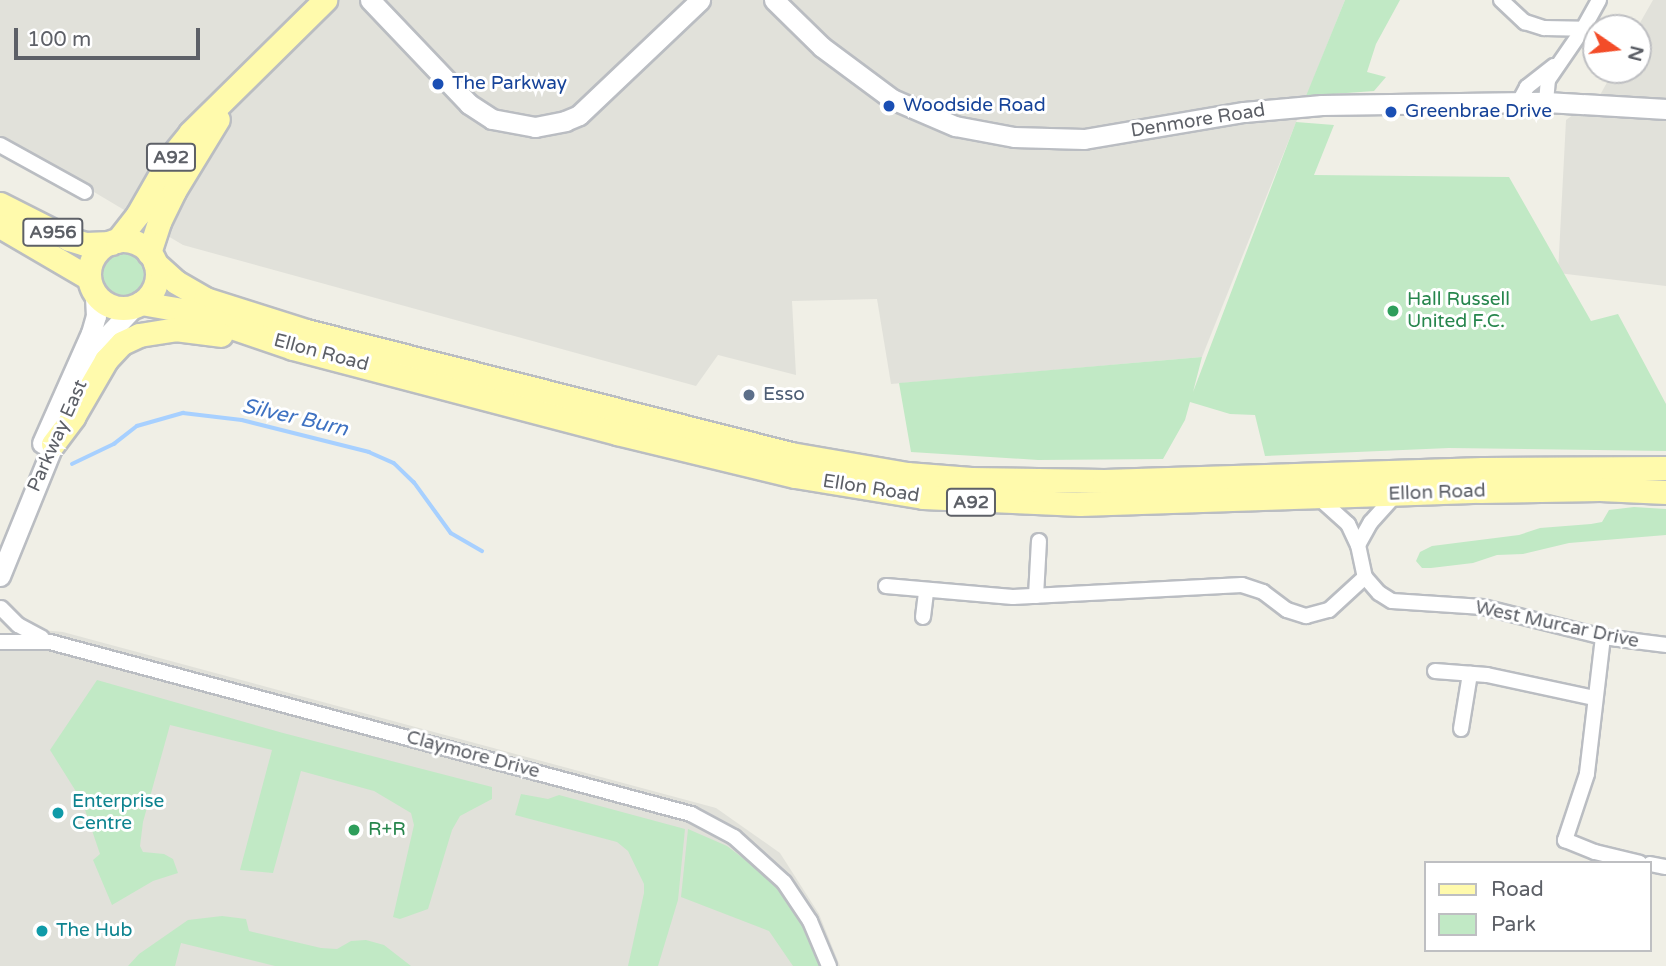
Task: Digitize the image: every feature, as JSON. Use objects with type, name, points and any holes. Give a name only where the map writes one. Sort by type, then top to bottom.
[{"type":"main road","name":"A92","points":[[241,84],[174,191],[159,222],[152,258],[155,285],[138,305],[112,307],[92,286],[92,261],[114,242],[138,214],[183,141],[325,0]]},
{"type":"main road","name":"A956","points":[[0,204],[69,239],[85,244],[114,242]]},
{"type":"main road","name":"A956","points":[[0,226],[92,286]]},
{"type":"main road","name":"A92","points":[[114,242],[135,242],[152,258]]},
{"type":"main road","name":"Ellon Road","points":[[152,258],[176,282],[205,299],[306,331],[758,446],[907,474],[971,479],[1104,481],[1483,469],[1666,468]]},
{"type":"main road","name":"Ellon Road","points":[[138,305],[182,310],[293,348],[617,433],[795,476],[873,491],[969,502],[1068,504],[1600,489],[1666,492]]},
{"type":"main road","points":[[53,444],[73,418],[106,360],[122,343],[139,335],[175,328],[293,348]]},
{"type":"street","points":[[370,0],[469,104],[492,119],[534,127],[565,121],[579,115],[699,0]]},
{"type":"street","name":"Denmore Road","points":[[774,0],[839,62],[892,99],[956,126],[1014,138],[1084,139],[1233,113],[1322,104],[1546,102],[1666,109]]},
{"type":"street","points":[[1501,0],[1525,22],[1544,29],[1582,29]]},
{"type":"street","points":[[1546,102],[1548,80],[1582,30]]},
{"type":"street","points":[[1519,102],[1527,87],[1562,59]]},
{"type":"street","points":[[0,145],[85,192]]},
{"type":"street","name":"Parkway East","points":[[0,537],[91,333],[96,316],[92,286]]},
{"type":"street","name":"Parkway East","points":[[0,576],[53,444],[96,351],[138,305]]},
{"type":"street","points":[[1358,545],[1371,522],[1395,495]]},
{"type":"street","points":[[886,586],[926,591],[1036,596],[1242,585],[1263,592],[1286,610],[1306,615],[1328,610],[1365,577],[1358,545],[1348,524],[1320,498]]},
{"type":"street","points":[[1036,596],[1039,541]]},
{"type":"street","name":"West Murcar Drive","points":[[1365,577],[1379,593],[1396,602],[1483,607],[1603,637],[1666,645]]},
{"type":"street","points":[[923,617],[926,591]]},
{"type":"street","points":[[0,624],[1,607]]},
{"type":"street","name":"Claymore Drive","points":[[1,607],[18,625],[50,642],[691,814],[734,837],[784,882],[810,921],[829,966]]},
{"type":"street","points":[[1603,637],[1587,774],[1565,840],[1595,852],[1632,861]]},
{"type":"street","name":"Claymore Drive","points":[[0,642],[50,642]]},
{"type":"street","points":[[1435,671],[1498,677],[1594,698]]},
{"type":"street","points":[[1461,729],[1470,674]]},
{"type":"shaded area","points":[[0,0],[1345,0],[1202,357],[891,384],[877,299],[792,301],[796,375],[718,355],[696,386],[183,245],[0,136]]},
{"type":"shaded area","points":[[1653,0],[1666,0],[1666,286],[1558,273],[1566,120],[1600,95],[1606,84],[1652,84],[1652,14],[1645,14]]},
{"type":"shaded area","points":[[42,630],[63,632],[716,808],[780,853],[819,914],[840,966],[0,966],[0,643]]},
{"type":"green space","points":[[1345,0],[1400,0],[1376,44],[1367,72],[1386,77],[1374,91],[1306,96]]},
{"type":"green space","points":[[1296,122],[1334,125],[1314,175],[1509,177],[1591,321],[1618,314],[1666,404],[1666,451],[1449,448],[1265,456],[1255,415],[1230,414],[1190,402],[1185,420],[1163,459],[1038,460],[911,452],[899,383],[1202,357],[1193,392]]},
{"type":"green space","points":[[122,249],[139,257],[147,274],[139,291],[122,299],[105,291],[97,274],[105,257]]},
{"type":"green space","points":[[1634,507],[1666,509],[1666,535],[1569,543],[1523,554],[1497,555],[1473,563],[1431,568],[1422,568],[1416,561],[1420,552],[1432,546],[1519,535],[1540,528],[1602,522],[1609,510]]},
{"type":"green space","points":[[97,680],[283,733],[492,787],[492,799],[460,816],[452,830],[428,909],[400,919],[393,917],[414,825],[411,813],[374,791],[301,771],[273,873],[240,870],[272,750],[170,725],[143,822],[140,846],[143,852],[164,854],[173,859],[178,873],[153,881],[112,905],[93,860],[100,854],[82,801],[50,750]]},
{"type":"green space","points":[[521,794],[548,799],[559,795],[685,829],[678,900],[658,966],[628,966],[644,884],[628,851],[617,842],[515,815]]},
{"type":"green space","points":[[688,829],[727,846],[768,877],[796,913],[822,966],[793,966],[769,931],[681,897]]},
{"type":"green space","points":[[222,916],[246,919],[249,931],[321,948],[337,949],[351,941],[366,940],[384,945],[411,966],[275,966],[181,943],[175,966],[128,966],[139,954],[188,920]]},
{"type":"waterway","name":"Silver Burn","points":[[72,464],[114,444],[137,426],[183,413],[242,420],[369,452],[394,463],[414,482],[451,533],[482,551]]},
{"type":"place","name":"The Parkway","points":[[438,84]]},
{"type":"place","name":"Woodside Road","points":[[889,106]]},
{"type":"place","name":"Greenbrae Drive","points":[[1391,112]]},
{"type":"place","name":"Hall Russell United F.C.","points":[[1393,311]]},
{"type":"place","name":"Esso","points":[[749,395]]},
{"type":"place","name":"Enterprise Centre","points":[[58,813]]},
{"type":"place","name":"R+R","points":[[354,830]]},
{"type":"place","name":"The Hub","points":[[42,931]]}]
